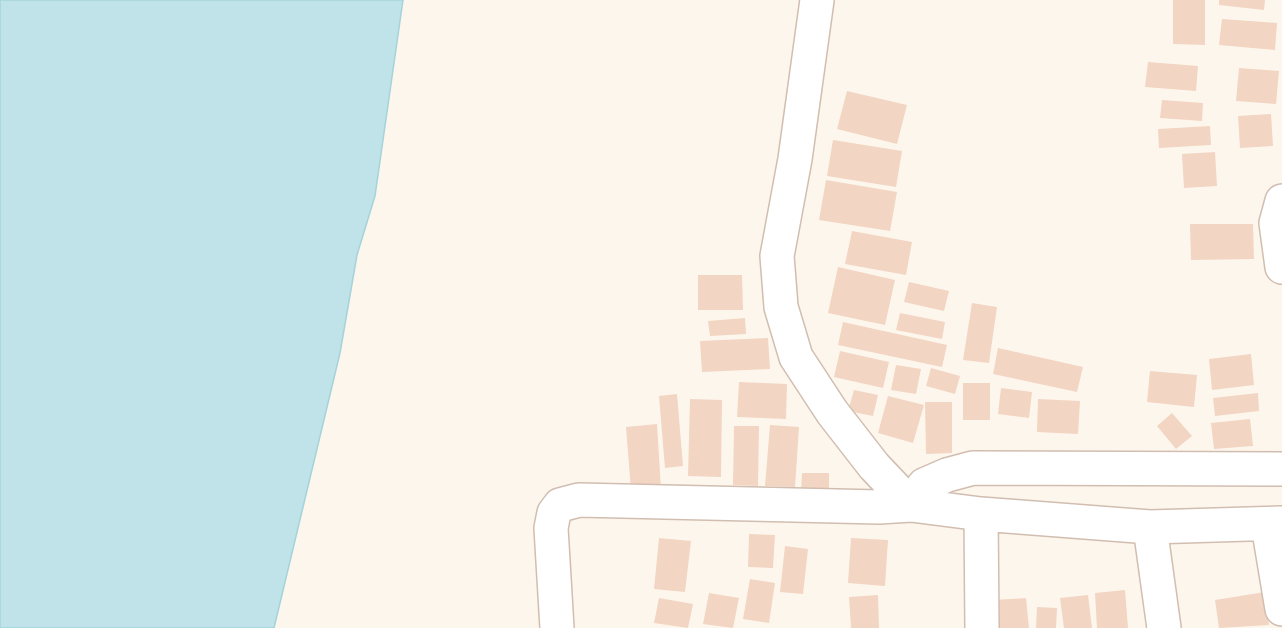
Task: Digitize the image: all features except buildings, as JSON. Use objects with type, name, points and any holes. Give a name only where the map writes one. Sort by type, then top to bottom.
[{"type":"street","points":[[817,0],[795,159],[777,256],[781,307],[796,357],[832,412],[874,466],[911,505]]},
{"type":"street","points":[[1282,201],[1276,223],[1282,267]]},
{"type":"street","points":[[911,505],[924,484],[973,468],[1282,469]]},
{"type":"street","points":[[557,628],[551,528],[554,513],[560,505],[579,500],[879,507],[911,505],[981,514],[1150,527],[1275,524],[1282,609]]},
{"type":"street","points":[[981,514],[982,628]]},
{"type":"street","points":[[1150,527],[1164,628]]},
{"type":"water","points":[[0,0],[403,0],[375,196],[357,255],[340,353],[274,628],[0,628]]}]
